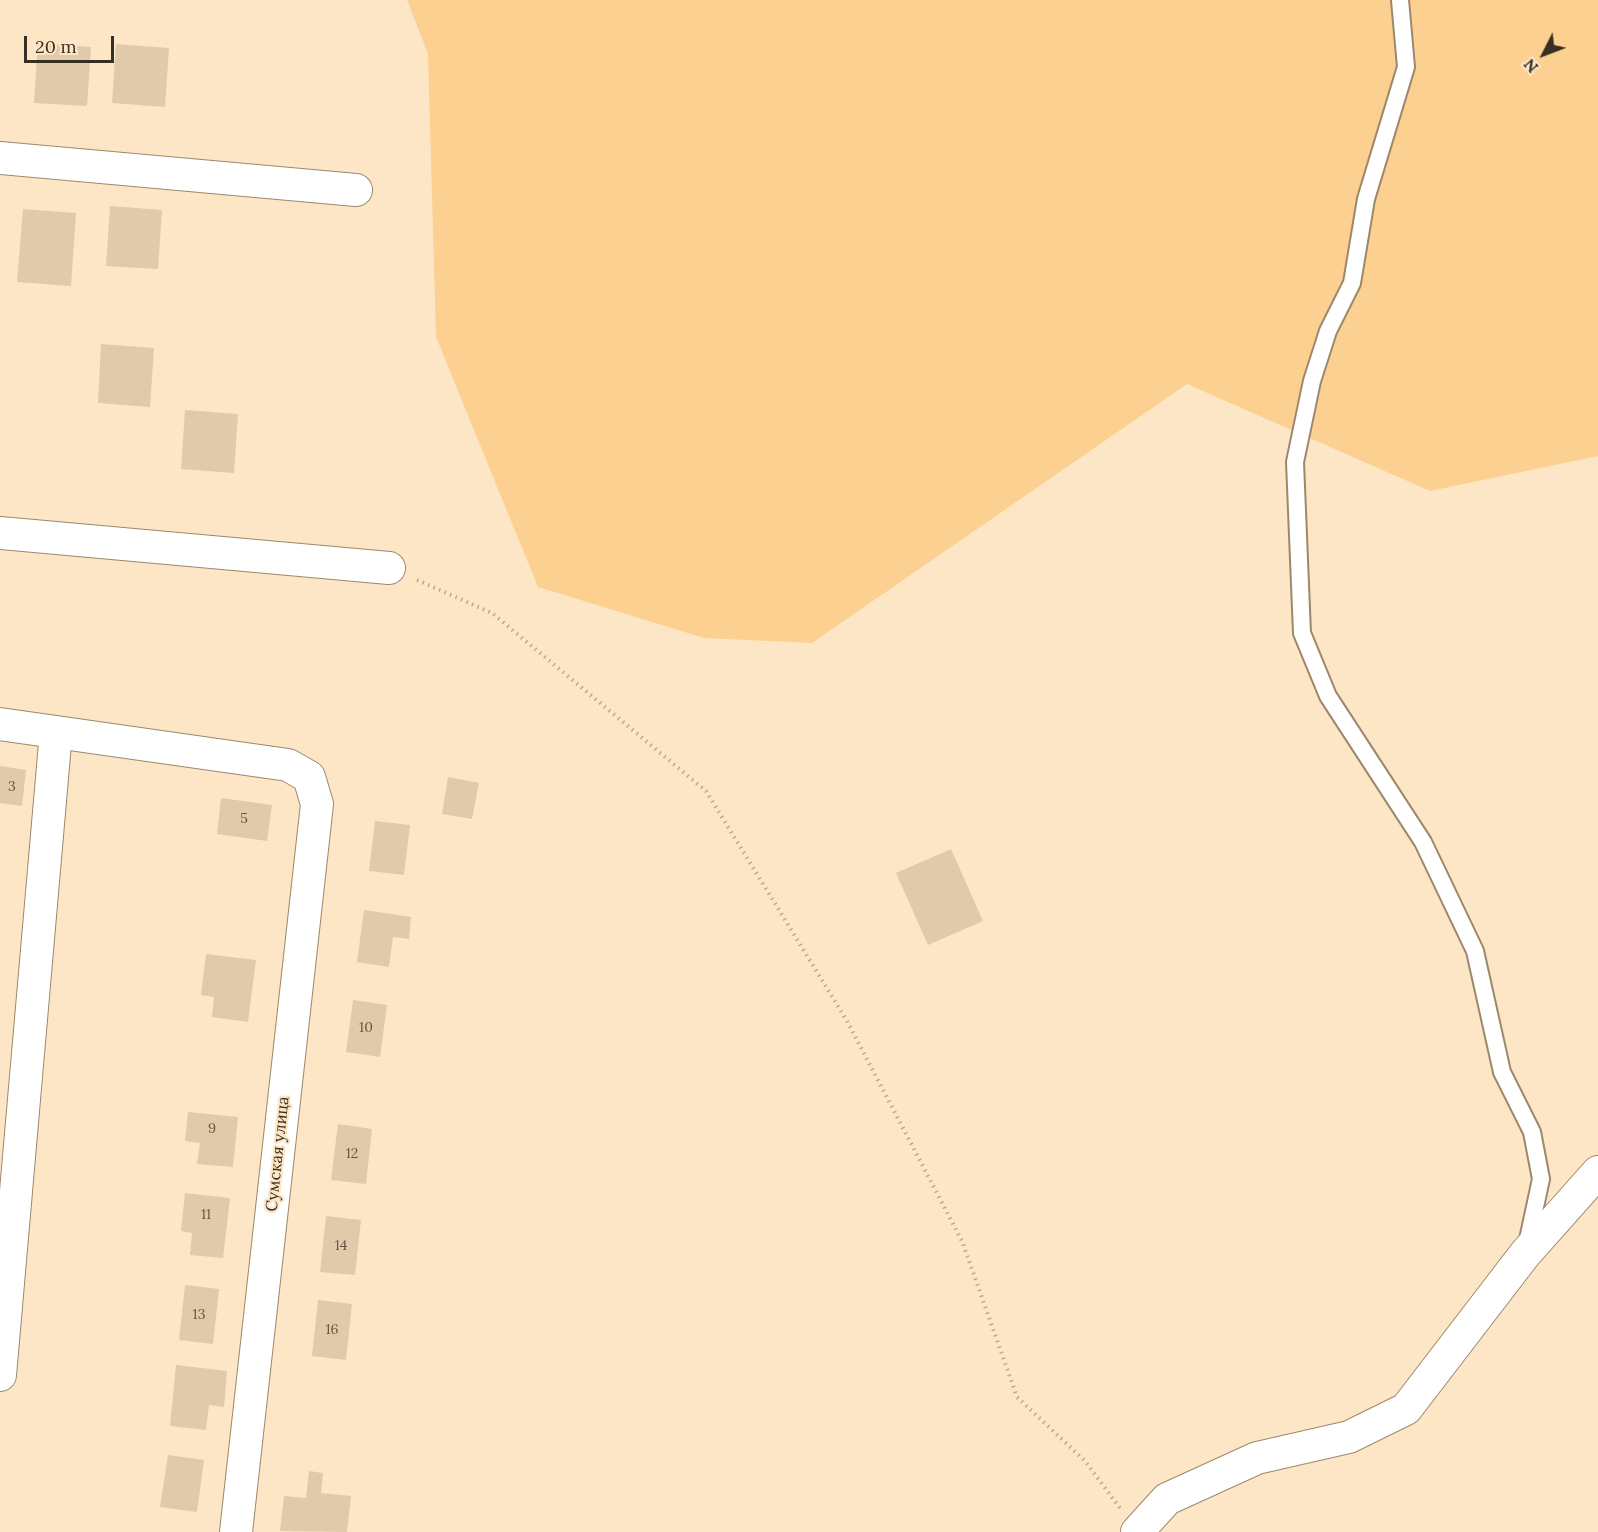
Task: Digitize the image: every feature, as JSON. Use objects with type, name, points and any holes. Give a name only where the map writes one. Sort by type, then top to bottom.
[{"type":"street","points":[[0,158],[356,190]]},
{"type":"street","points":[[0,533],[389,568]]},
{"type":"street","points":[[0,724],[56,732],[0,1374]]},
{"type":"street","name":"Сумская улица","points":[[56,732],[288,765],[309,777],[317,804],[236,1532]]},
{"type":"street","points":[[1137,1532],[1167,1499],[1257,1458],[1349,1437],[1406,1409],[1525,1254],[1598,1172]]},
{"type":"lane","points":[[1400,0],[1406,67],[1366,199],[1352,283],[1328,331],[1312,381],[1295,462],[1302,633],[1328,696],[1423,842],[1475,951],[1502,1072],[1532,1132],[1541,1179],[1525,1254]]},
{"type":"path","points":[[389,568],[492,613],[706,791],[847,1021],[962,1241],[1017,1397],[1085,1461],[1137,1532]]},
{"type":"shaded area","points":[[407,0],[1598,0],[1598,456],[1430,491],[1187,384],[812,643],[704,638],[538,587],[436,337],[428,54]]},
{"type":"building","points":[[38,43],[91,47],[87,106],[34,103]]},
{"type":"building","points":[[116,44],[169,48],[165,107],[112,103]]},
{"type":"building","points":[[110,206],[162,210],[158,269],[106,266]]},
{"type":"building","points":[[23,209],[76,213],[71,286],[17,282]]},
{"type":"building","points":[[101,344],[154,348],[150,407],[98,403]]},
{"type":"building","points":[[185,410],[238,414],[234,473],[181,469]]},
{"type":"building","points":[[0,766],[26,770],[22,806],[0,803]]},
{"type":"building","points":[[448,777],[479,783],[472,819],[442,814]]},
{"type":"building","points":[[221,798],[272,805],[267,841],[217,834]]},
{"type":"building","points":[[375,821],[410,825],[404,875],[369,871]]},
{"type":"building","points":[[951,849],[983,921],[928,945],[896,873]]},
{"type":"building","points":[[364,910],[411,917],[409,939],[393,937],[389,967],[357,962]]},
{"type":"building","points":[[206,954],[256,960],[248,1022],[212,1017],[214,997],[201,995]]},
{"type":"building","points":[[353,1000],[387,1005],[380,1057],[346,1052]]},
{"type":"building","points":[[188,1112],[238,1117],[233,1167],[197,1164],[200,1143],[185,1141]]},
{"type":"building","points":[[338,1124],[372,1129],[366,1184],[331,1180]]},
{"type":"building","points":[[185,1193],[230,1198],[223,1258],[190,1255],[192,1233],[181,1231]]},
{"type":"building","points":[[326,1216],[361,1220],[355,1275],[320,1272]]},
{"type":"building","points":[[185,1285],[219,1289],[213,1344],[179,1340]]},
{"type":"building","points":[[318,1300],[352,1304],[346,1360],[312,1356]]},
{"type":"building","points":[[176,1365],[227,1371],[224,1407],[209,1405],[206,1430],[170,1426]]},
{"type":"building","points":[[168,1455],[204,1460],[197,1512],[160,1507]]},
{"type":"building","points":[[309,1471],[323,1473],[321,1493],[351,1496],[347,1532],[280,1531],[284,1496],[306,1498]]}]
